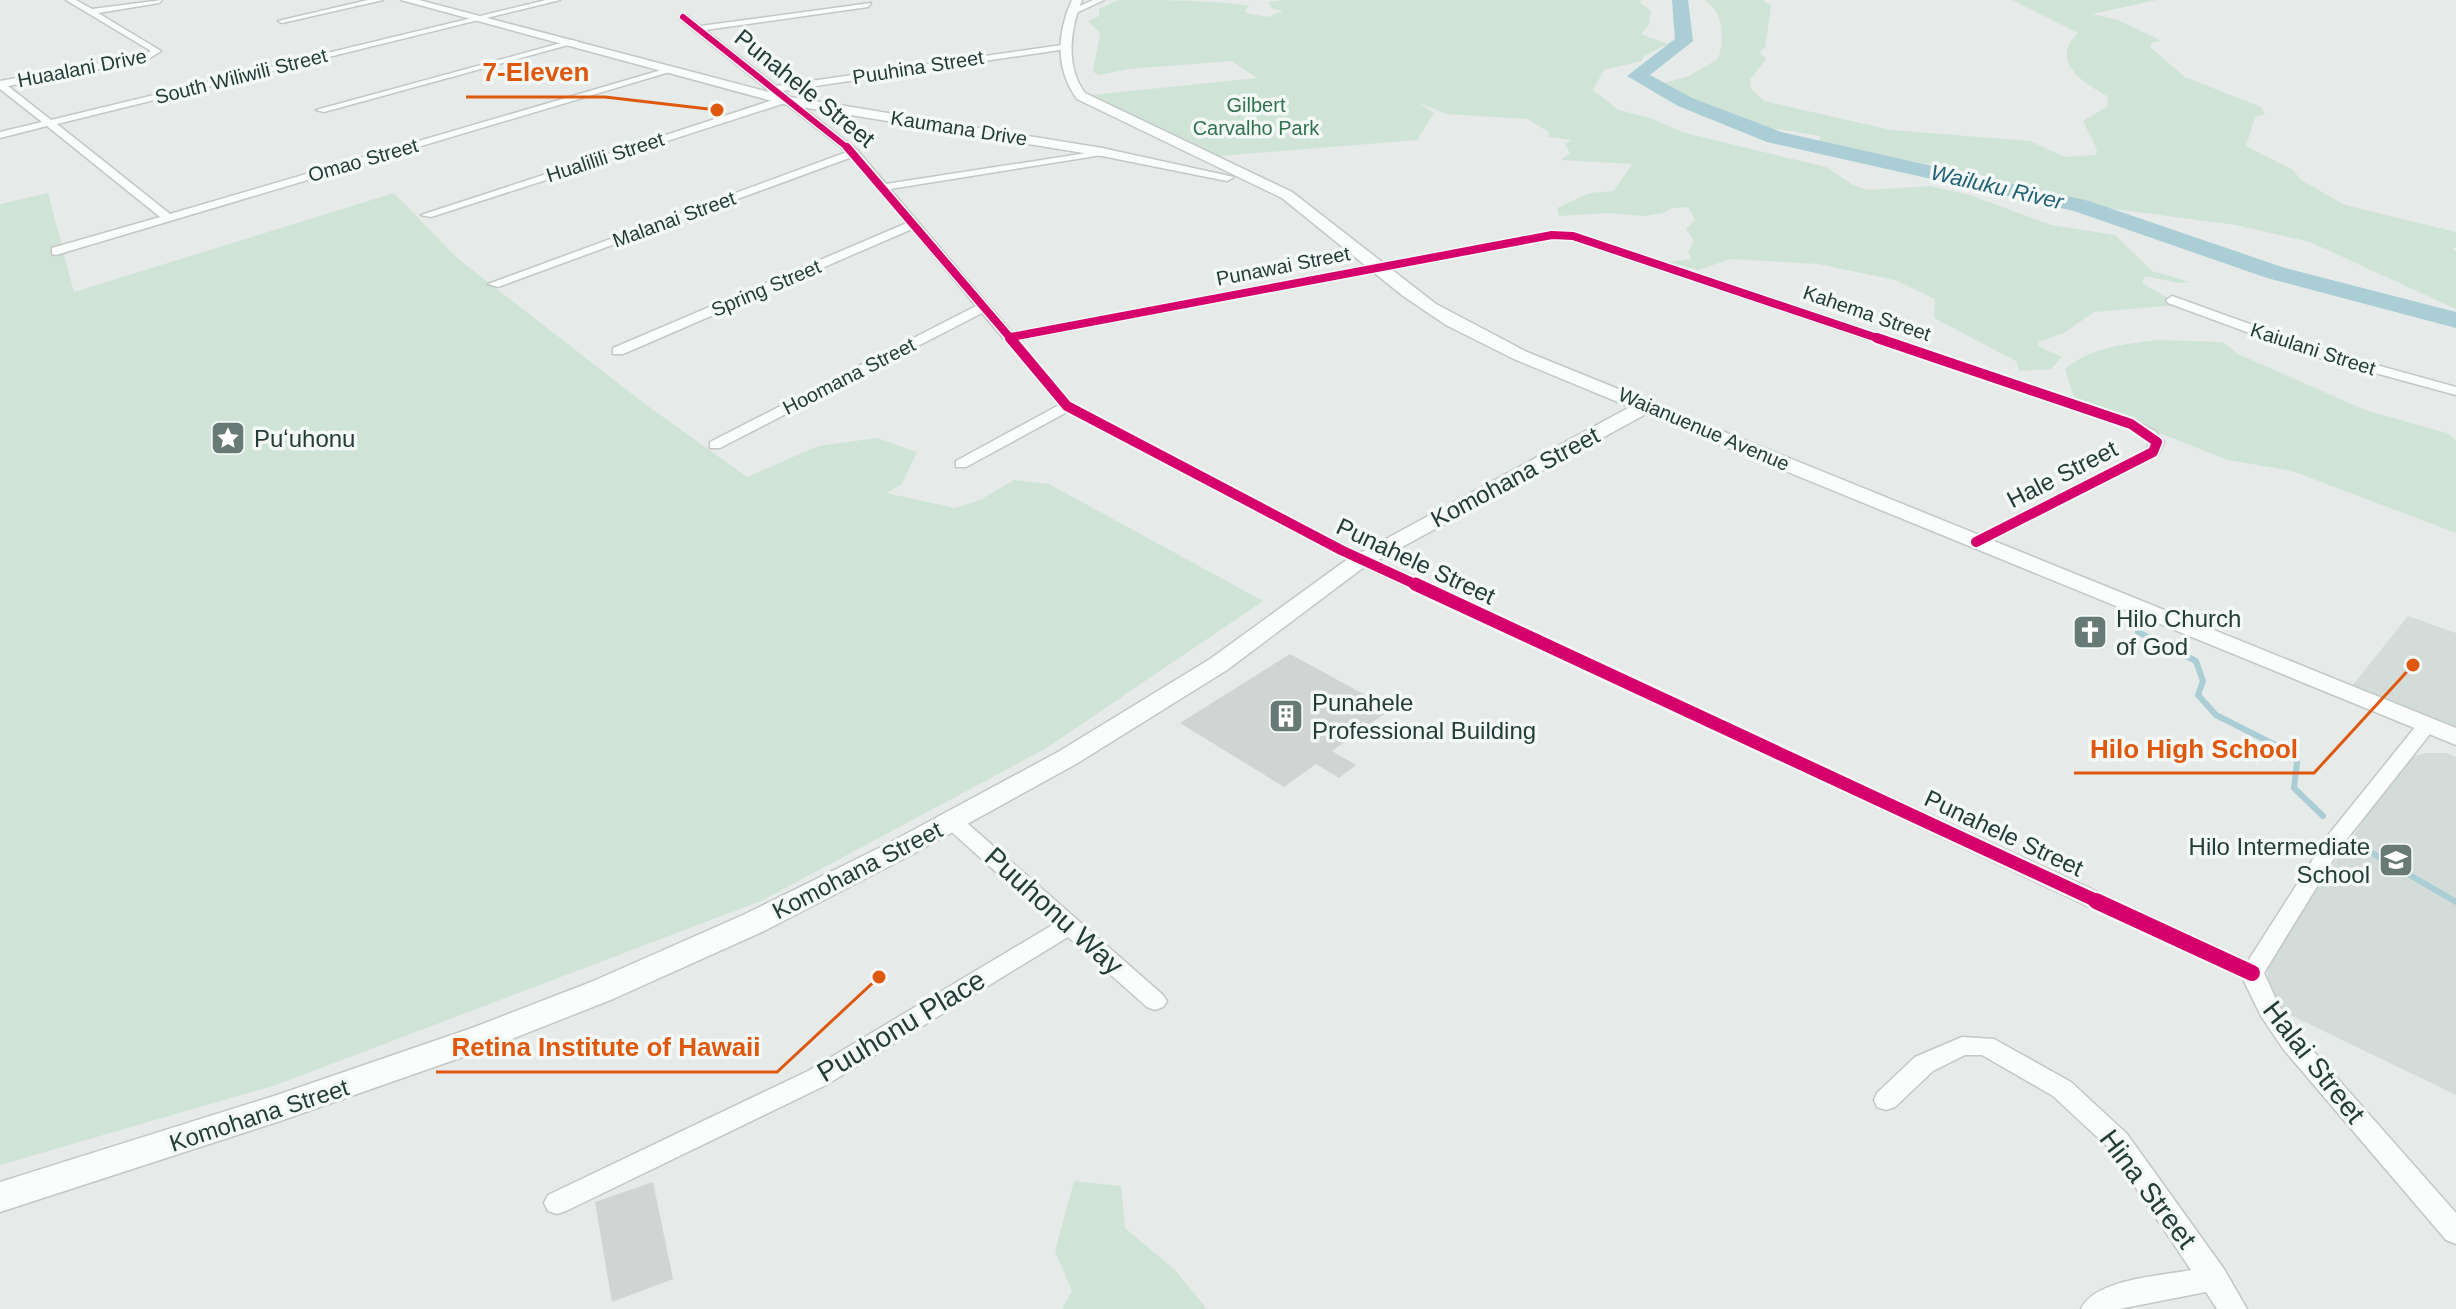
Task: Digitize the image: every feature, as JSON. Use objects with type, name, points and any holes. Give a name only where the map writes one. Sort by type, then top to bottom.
[{"type":"street","name":"Huaalani Drive","points":[[0,84],[156,54],[157,51],[70,0]]},
{"type":"street","points":[[282,21],[379,0]]},
{"type":"street","name":"Kaumana Drive","points":[[406,0],[575,42],[783,100],[1102,152],[1253,183],[1280,192]]},
{"type":"street","name":"South Wiliwili Street","points":[[0,135],[556,0]]},
{"type":"street","points":[[1074,6],[1100,0]]},
{"type":"street","points":[[91,12],[159,1]]},
{"type":"street","points":[[698,29],[868,5]]},
{"type":"street","name":"Waianuenue Avenue","points":[[1074,6],[1066,46],[1075,90],[1128,133],[1280,192],[1318,214],[1378,268],[1434,310],[1491,341],[2456,737]]},
{"type":"street","name":"Punahele Street","points":[[683,17],[783,100],[819,122],[854,153],[1067,406],[1361,558],[2252,973]]},
{"type":"street","points":[[321,110],[575,42]]},
{"type":"street","name":"Puuhina Street","points":[[771,90],[1066,46]]},
{"type":"street","name":"Omao Street","points":[[56,251],[671,70]]},
{"type":"street","points":[[0,84],[52,122],[168,218]]},
{"type":"street","name":"Hualilili Street","points":[[427,215],[783,100]]},
{"type":"street","points":[[819,122],[814,113],[828,107]]},
{"type":"street","points":[[885,187],[1102,152],[1128,133]]},
{"type":"street","name":"Malanai Street","points":[[494,284],[854,153]]},
{"type":"street","name":"Spring Street","points":[[618,351],[914,224]]},
{"type":"street","name":"Punawai Street","points":[[1011,337],[1563,234]]},
{"type":"street","name":"Kahema Street","points":[[1563,234],[2131,424],[2154,438]]},
{"type":"street","name":"Kaiulani Street","points":[[2172,300],[2314,352],[2456,391]]},
{"type":"street","name":"Hoomana Street","points":[[715,445],[983,307]]},
{"type":"street","name":"Komohana Street","points":[[0,1197],[363,1081],[554,1010],[730,934],[952,821],[1140,713],[1257,638],[1361,558],[1389,547],[1498,484],[1648,405]]},
{"type":"street","points":[[961,464],[1067,406]]},
{"type":"street","name":"Hale Street","points":[[1976,542],[2153,452],[2157,446],[2154,438]]},
{"type":"street","name":"Halai Street","points":[[2427,725],[2336,839],[2252,973],[2269,1010],[2292,1043],[2456,1232]]},
{"type":"street","name":"Puuhonu Way","points":[[952,821],[1155,1001]]},
{"type":"street","name":"Puuhonu Place","points":[[557,1203],[817,1078],[1068,926]]},
{"type":"street","name":"Hina Street","points":[[1886,1100],[1924,1064],[1962,1046],[1986,1046],[2062,1089],[2118,1141],[2233,1309]]},
{"type":"street","points":[[2095,1309],[2114,1297],[2214,1278]]},
{"type":"shaded area","points":[[2408,616],[2456,633],[2456,727],[2352,686]]},
{"type":"shaded area","name":"Hilo Intermediate School","points":[[2426,753],[2446,753],[2456,757],[2456,1095],[2278,1009],[2268,988],[2267,962],[2406,758]]},
{"type":"green space","name":"Gilbert Carvalho Park","points":[[1118,0],[1237,4],[1250,6],[1245,10],[1247,13],[1268,17],[1283,11],[1272,8],[1268,2],[1283,0],[1641,0],[1640,3],[1651,11],[1649,25],[1641,34],[1668,44],[1644,56],[1642,61],[1604,70],[1593,90],[1619,110],[1650,118],[1685,133],[1826,167],[1853,185],[1868,190],[1930,186],[1970,195],[2051,225],[2115,235],[2152,271],[2190,282],[2178,283],[2145,276],[2142,283],[2180,305],[2094,312],[2064,333],[2039,342],[2038,346],[2062,357],[2051,369],[2019,371],[2016,361],[1934,318],[1935,299],[1895,280],[1818,264],[1731,259],[1698,270],[1668,262],[1691,259],[1688,252],[1694,241],[1686,229],[1695,220],[1688,207],[1645,216],[1606,213],[1559,216],[1557,208],[1590,193],[1614,191],[1632,164],[1561,160],[1570,153],[1565,144],[1572,140],[1548,137],[1549,132],[1527,119],[1446,114],[1418,102],[1434,113],[1417,140],[1208,157],[1081,96],[1257,78],[1232,61],[1128,69],[1100,75],[1093,72],[1100,33],[1088,21],[1099,16],[1099,9]]},
{"type":"green space","points":[[1705,0],[1763,0],[1771,6],[1765,48],[1760,52],[1766,59],[1750,80],[1751,89],[1764,101],[1891,130],[2030,141],[2065,157],[2096,155],[2097,149],[2083,121],[2108,106],[2107,96],[2079,77],[2068,62],[2070,43],[2078,33],[2012,0],[2157,0],[2092,14],[2118,20],[2161,41],[2152,43],[2150,47],[2185,77],[2261,107],[2265,114],[2255,117],[2246,146],[2293,170],[2301,180],[2345,205],[2456,232],[2456,247],[2452,249],[2456,251],[2456,309],[2310,242],[2236,225],[2092,206],[1976,174],[1818,142],[1821,136],[1750,125],[1686,97],[1663,83],[1687,77],[1718,59],[1722,43],[1721,27],[1716,12]]},
{"type":"green space","points":[[48,193],[74,292],[394,193],[457,258],[645,404],[747,477],[818,446],[877,438],[917,452],[902,484],[886,493],[955,508],[980,500],[1014,480],[1049,484],[1263,601],[1045,749],[761,901],[276,1085],[0,1165],[0,204]]},
{"type":"green space","points":[[2155,340],[2223,342],[2238,354],[2365,410],[2447,433],[2456,440],[2456,533],[2292,471],[2228,460],[2075,400],[2065,369],[2096,351]]},
{"type":"green space","points":[[1074,1181],[1121,1186],[1125,1228],[1175,1270],[1207,1309],[1062,1309],[1072,1291],[1055,1251]]},
{"type":"building","name":"Punahele Professional Building","points":[[1290,654],[1391,709],[1332,751],[1356,765],[1339,778],[1316,764],[1284,787],[1180,723]]},
{"type":"building","points":[[653,1182],[673,1279],[612,1302],[595,1202]]},
{"type":"waterway","name":"Wailuku River","points":[[1680,0],[1684,41],[1637,76],[1685,102],[1775,137],[2081,206],[2276,273],[2456,320]]},
{"type":"waterway","points":[[2138,632],[2196,661],[2203,681],[2198,695],[2216,715],[2293,754],[2297,763],[2294,788],[2323,816]]},
{"type":"waterway","points":[[2355,843],[2456,902]]},
{"type":"cycle path","points":[[683,17],[854,153],[1067,406],[1341,550],[2252,973]]},
{"type":"cycle path","points":[[1011,337],[1552,235],[1573,236],[2131,424],[2150,434],[2157,442],[2153,452],[1976,542]]},
{"type":"place","name":"7-Eleven","points":[[717,110]]},
{"type":"place","name":"Puʻuhonu","points":[[228,438]]},
{"type":"place","name":"Hilo Church of God","points":[[2090,632]]},
{"type":"place","name":"Hilo High School","points":[[2413,665]]},
{"type":"place","name":"Punahele Professional Building","points":[[1286,716]]},
{"type":"place","name":"Hilo Intermediate School","points":[[2396,860]]},
{"type":"place","name":"Retina Institute of Hawaii","points":[[879,977]]}]
